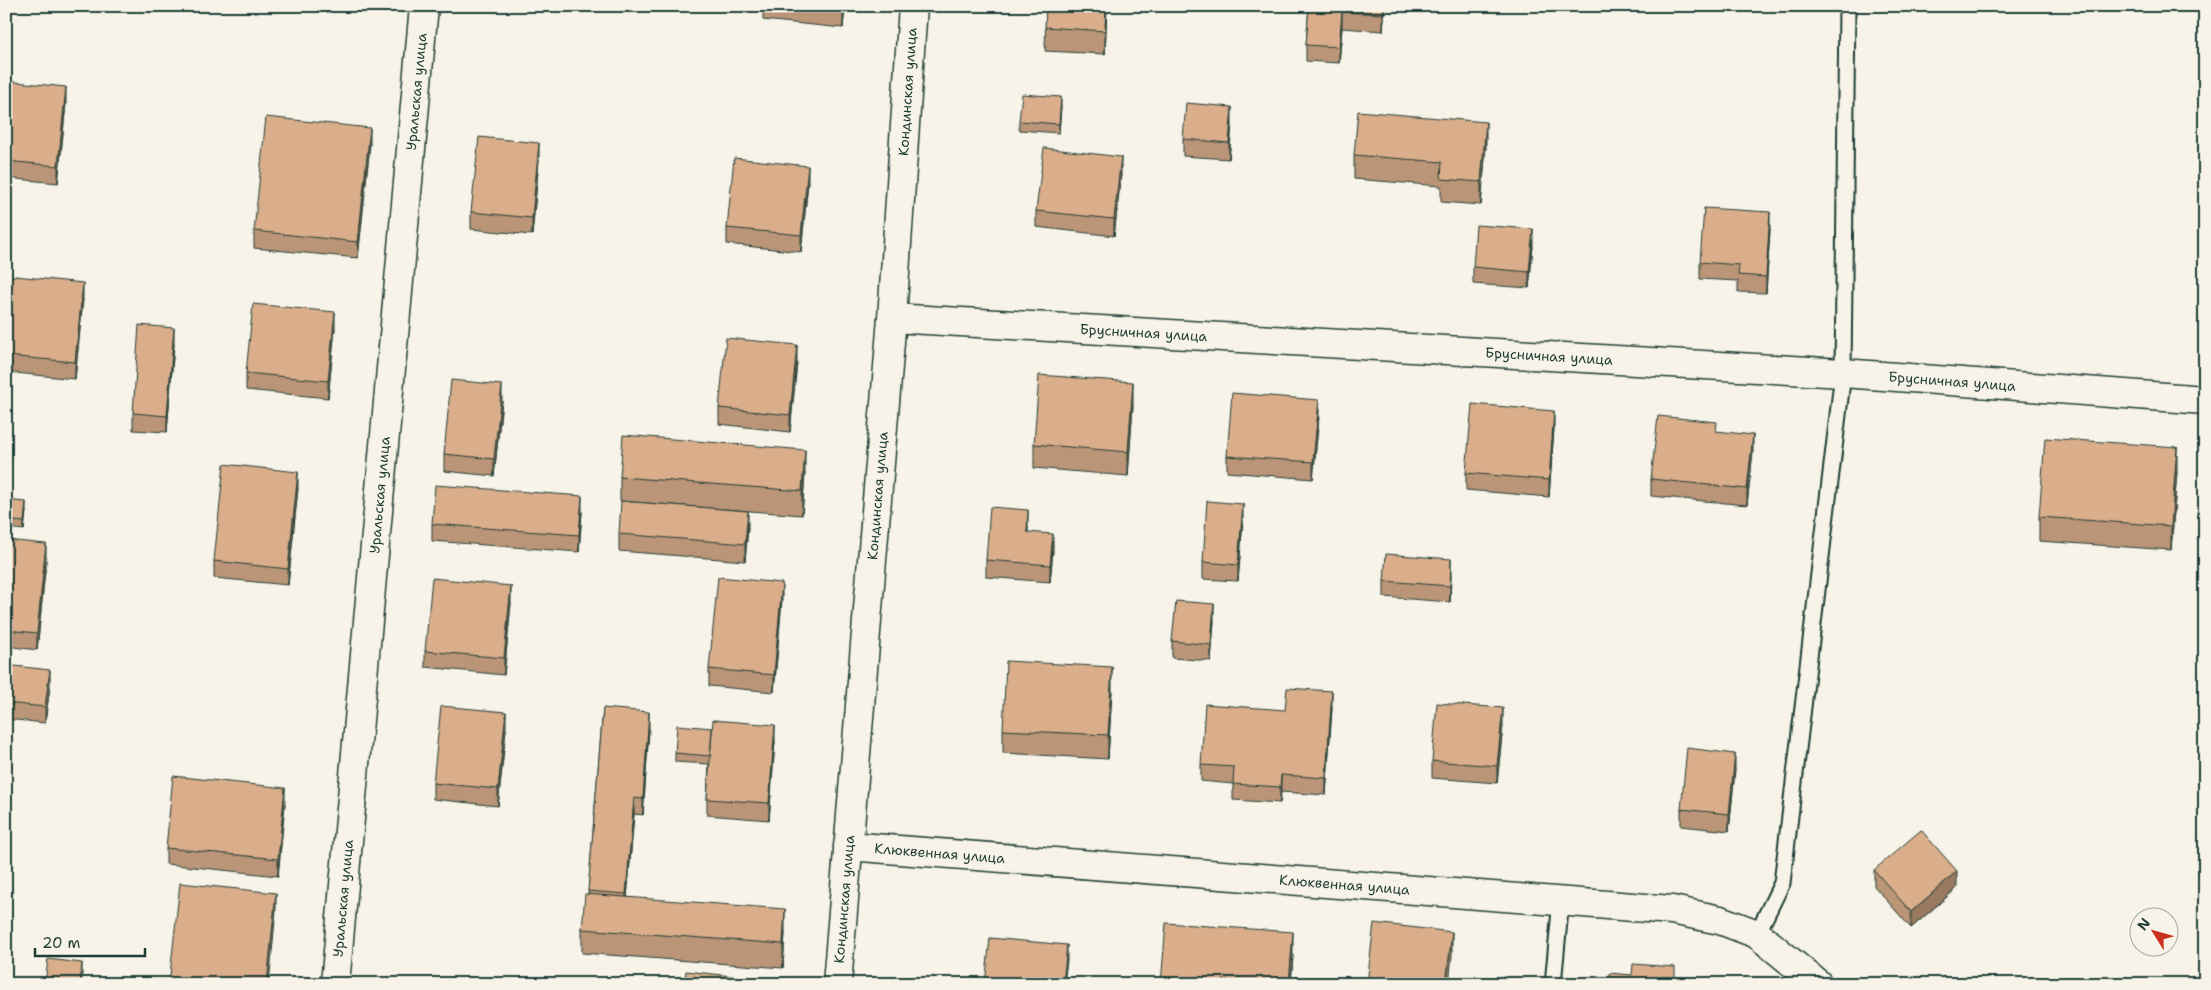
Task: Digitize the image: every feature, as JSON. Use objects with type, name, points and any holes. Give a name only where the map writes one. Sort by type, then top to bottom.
[{"type":"street","name":"Уральская улица","points":[[335,984],[424,6]]},
{"type":"street","name":"Кондинская улица","points":[[837,984],[892,318],[913,6]]},
{"type":"street","name":"Брусничная улица","points":[[892,318],[1842,373],[2205,400]]},
{"type":"street","name":"Клюквенная улица","points":[[848,846],[1672,910],[1720,920],[1757,934],[1818,984]]},
{"type":"lane","points":[[1757,934],[1782,882],[1842,373],[1847,6]]},
{"type":"lane","points":[[1553,984],[1561,900]]},
{"type":"building","points":[[794,6],[843,6],[843,11]]},
{"type":"building","points":[[1046,6],[1106,6],[1105,31],[1045,27]]},
{"type":"building","points":[[1309,6],[1384,6],[1383,14],[1342,12],[1339,47],[1306,45]]},
{"type":"building","points":[[6,81],[66,87],[58,166],[6,161]]},
{"type":"building","points":[[1022,94],[1061,97],[1059,124],[1019,121]]},
{"type":"building","points":[[1186,103],[1232,107],[1229,143],[1183,139]]},
{"type":"building","points":[[1358,111],[1486,122],[1481,182],[1441,179],[1442,162],[1354,155]]},
{"type":"building","points":[[266,117],[370,128],[358,242],[254,231]]},
{"type":"building","points":[[479,137],[539,143],[532,218],[471,212]]},
{"type":"building","points":[[1044,148],[1121,157],[1114,219],[1036,211]]},
{"type":"building","points":[[734,158],[808,166],[801,235],[727,228]]},
{"type":"building","points":[[1704,208],[1770,212],[1766,277],[1738,275],[1739,265],[1700,262]]},
{"type":"building","points":[[1476,225],[1533,229],[1529,272],[1473,267]]},
{"type":"building","points":[[6,275],[83,283],[75,362],[6,356]]},
{"type":"building","points":[[253,304],[335,312],[328,381],[246,373]]},
{"type":"building","points":[[139,325],[174,328],[167,416],[133,413]]},
{"type":"building","points":[[726,338],[797,345],[790,415],[719,408]]},
{"type":"building","points":[[1039,375],[1133,382],[1128,452],[1034,444]]},
{"type":"building","points":[[451,380],[502,385],[494,459],[444,454]]},
{"type":"building","points":[[1232,393],[1319,400],[1313,462],[1227,456]]},
{"type":"building","points":[[1472,404],[1554,411],[1549,480],[1466,473]]},
{"type":"building","points":[[1658,416],[1717,422],[1716,431],[1753,435],[1747,489],[1651,479]]},
{"type":"building","points":[[623,435],[805,450],[802,491],[620,477]]},
{"type":"building","points":[[2045,438],[2177,447],[2171,526],[2039,517]]},
{"type":"building","points":[[224,464],[298,472],[288,569],[214,561]]},
{"type":"building","points":[[435,485],[582,496],[579,535],[432,524]]},
{"type":"building","points":[[6,500],[26,502],[24,522],[6,520]]},
{"type":"building","points":[[621,501],[748,511],[745,544],[619,534]]},
{"type":"building","points":[[1207,501],[1243,504],[1238,565],[1203,562]]},
{"type":"building","points":[[990,507],[1028,510],[1027,532],[1053,534],[1050,565],[986,560]]},
{"type":"building","points":[[6,540],[46,544],[37,633],[6,630]]},
{"type":"building","points":[[1386,554],[1451,559],[1450,586],[1384,581]]},
{"type":"building","points":[[718,577],[782,583],[774,675],[709,669]]},
{"type":"building","points":[[432,578],[511,586],[504,658],[425,651]]},
{"type":"building","points":[[1176,601],[1214,604],[1211,645],[1172,641]]},
{"type":"building","points":[[1006,661],[1112,667],[1108,735],[1003,730]]},
{"type":"building","points":[[6,665],[50,670],[45,707],[6,703]]},
{"type":"building","points":[[1287,688],[1332,691],[1326,778],[1281,775],[1280,787],[1233,784],[1234,767],[1201,765],[1205,704],[1285,710]]},
{"type":"building","points":[[1437,703],[1503,708],[1497,766],[1432,761]]},
{"type":"building","points":[[441,706],[506,712],[498,789],[433,783]]},
{"type":"building","points":[[603,708],[649,712],[643,799],[634,798],[626,894],[588,891]]},
{"type":"building","points":[[713,720],[775,725],[769,803],[707,799]]},
{"type":"building","points":[[677,725],[712,728],[710,756],[675,753]]},
{"type":"building","points":[[6,736],[8,736],[6,752]]},
{"type":"building","points":[[1687,748],[1735,754],[1729,814],[1681,809]]},
{"type":"building","points":[[173,776],[285,788],[278,859],[166,848]]},
{"type":"building","points":[[1921,830],[1957,871],[1911,912],[1874,870]]},
{"type":"building","points":[[180,883],[276,893],[267,984],[169,984]]},
{"type":"building","points":[[585,894],[785,909],[783,944],[582,929]]},
{"type":"building","points":[[1166,923],[1293,932],[1289,984],[1223,980],[1223,984],[1161,984]]},
{"type":"building","points":[[1374,923],[1452,932],[1446,984],[1367,984]]},
{"type":"building","points":[[990,938],[1067,945],[1063,984],[985,984]]},
{"type":"building","points":[[48,959],[82,963],[80,984],[45,984]]},
{"type":"building","points":[[1633,964],[1675,967],[1675,978],[1689,979],[1689,984],[1610,984],[1610,973],[1632,975]]},
{"type":"building","points":[[686,971],[769,980],[769,984],[684,984]]}]
